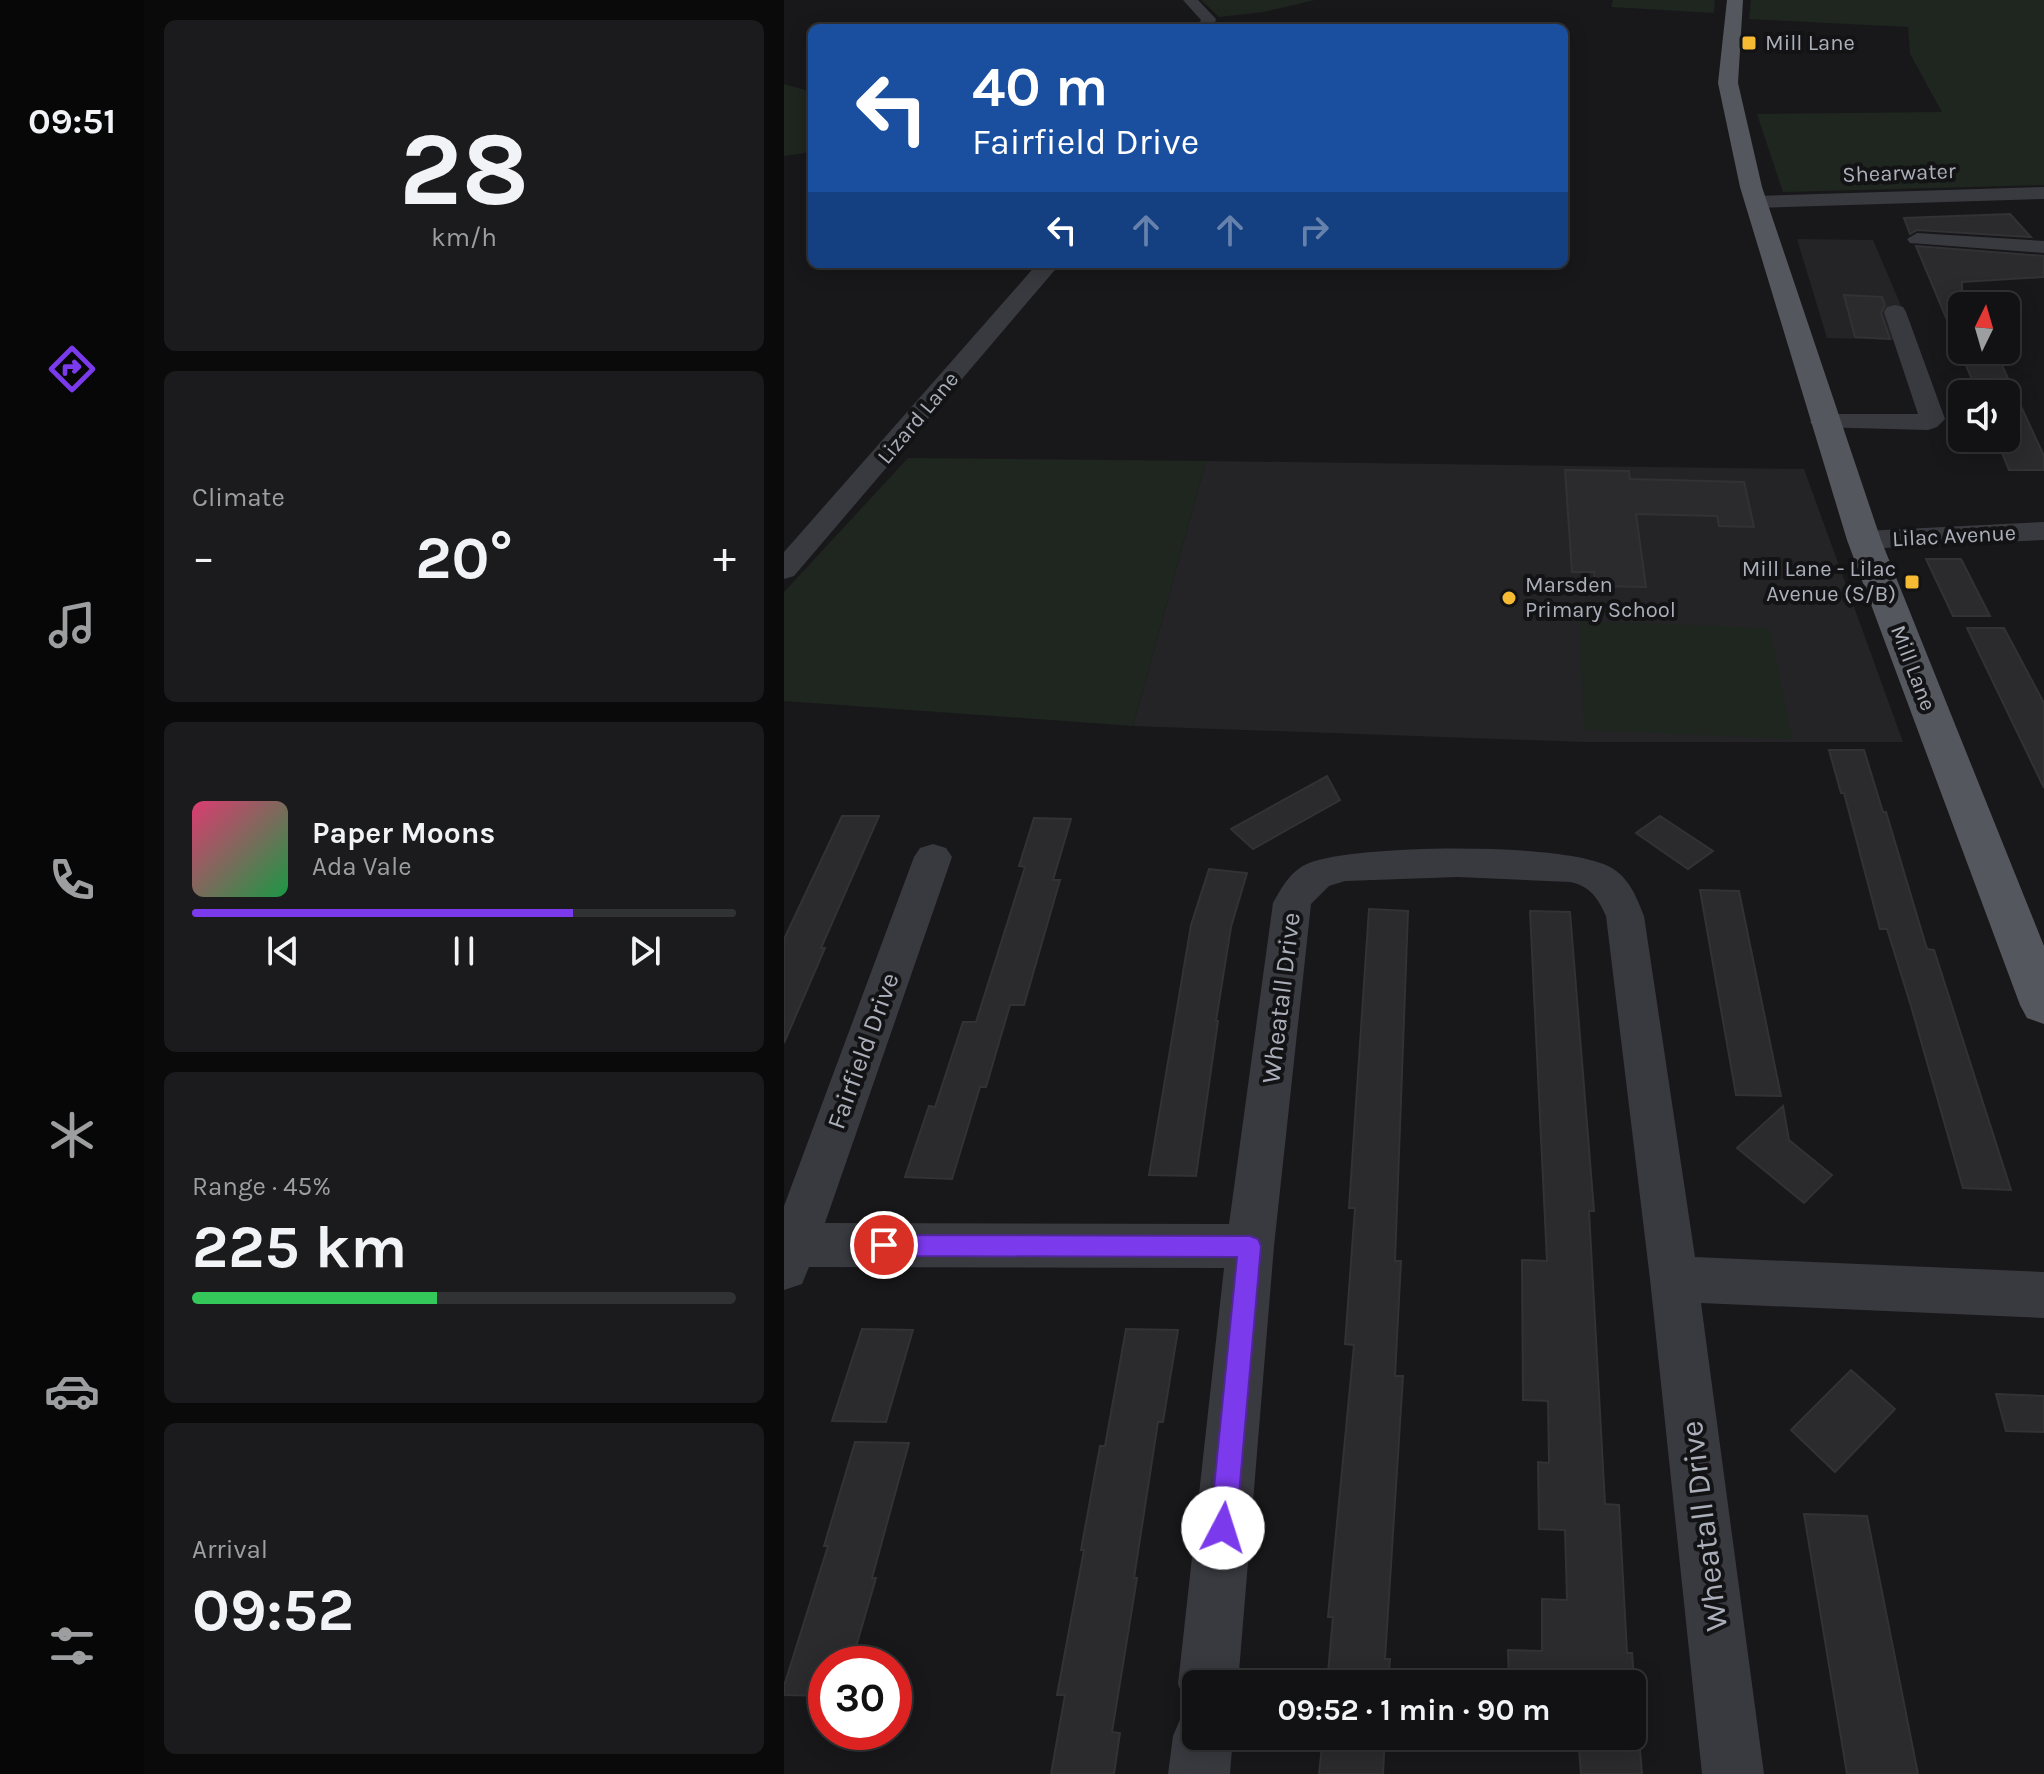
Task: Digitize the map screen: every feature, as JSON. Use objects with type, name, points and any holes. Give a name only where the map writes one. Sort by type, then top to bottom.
[{"type":"main road","name":"Mill Lane","points":[[1735,0],[1728,83],[1755,202],[1823,422],[1864,540],[2044,1005]]},
{"type":"street","points":[[1190,0],[1209,19],[1207,24]]},
{"type":"street","name":"Shearwater","points":[[1755,202],[2044,193]]},
{"type":"street","points":[[1917,239],[2044,247]]},
{"type":"street","name":"Lizard Lane","points":[[784,570],[1046,268]]},
{"type":"street","points":[[1823,422],[1928,422],[1932,419],[1895,312]]},
{"type":"street","name":"Lilac Avenue","points":[[1864,540],[2044,531]]},
{"type":"street","name":"Fairfield Drive","points":[[933,857],[787,1253],[1250,1246]]},
{"type":"street","name":"Wheatall Drive","points":[[1209,1670],[1250,1246],[1292,903],[1304,883],[1327,870],[1361,866],[1553,865],[1587,872],[1614,888],[1625,916],[1674,1279],[1733,1774]]},
{"type":"street","points":[[1674,1279],[2044,1295]]},
{"type":"street","points":[[1199,1774],[1202,1750]]},
{"type":"shaded area","points":[[1201,0],[1315,0],[1264,12],[1219,17]]},
{"type":"shaded area","points":[[1613,0],[1715,0],[1714,13],[1611,7]]},
{"type":"shaded area","points":[[1751,0],[2044,0],[2044,185],[1783,192],[1757,114],[1942,112],[1910,54],[1908,27],[1749,19]]},
{"type":"shaded area","points":[[784,84],[808,91],[808,153],[784,156]]},
{"type":"shaded area","points":[[1797,239],[1873,240],[1902,308],[1886,308],[1897,340],[1827,338]]},
{"type":"shaded area","points":[[908,458],[1206,461],[1133,726],[784,701],[784,592]]},
{"type":"shaded area","name":"Marsden Primary School","points":[[1206,461],[1804,469],[1903,742],[1585,742],[1133,726]]},
{"type":"shaded area","points":[[1580,621],[1770,628],[1792,739],[1584,730]]},
{"type":"building","points":[[2010,214],[2031,237],[1917,230],[1910,234],[1904,218]]},
{"type":"building","points":[[1916,246],[2044,256],[2044,277],[1962,282],[1962,292],[1948,292],[1948,322]]},
{"type":"building","points":[[1844,295],[1882,297],[1885,305],[1881,313],[1890,339],[1855,337]]},
{"type":"building","points":[[1965,364],[2001,364],[2009,380],[1972,380]]},
{"type":"building","points":[[2020,404],[2044,456],[2044,470],[2009,470],[2002,452],[2020,452]]},
{"type":"building","points":[[1565,470],[1629,471],[1630,479],[1744,482],[1754,527],[1719,526],[1717,516],[1636,514],[1646,587],[1595,586],[1594,572],[1572,572]]},
{"type":"building","points":[[1926,559],[1961,559],[1990,616],[1953,616]]},
{"type":"building","points":[[1967,628],[2004,628],[2044,703],[2044,788]]},
{"type":"building","points":[[1829,750],[1864,750],[1927,949],[1934,950],[2011,1190],[1963,1188],[1887,929],[1880,929],[1844,793],[1841,793]]},
{"type":"building","points":[[1327,776],[1340,800],[1253,849],[1231,829]]},
{"type":"building","points":[[842,816],[879,816],[821,948],[825,948],[784,1043],[784,939]]},
{"type":"building","points":[[1660,816],[1713,851],[1688,869],[1636,833]]},
{"type":"building","points":[[1034,818],[1071,819],[1053,880],[1060,880],[1024,1005],[1010,1005],[986,1087],[980,1087],[952,1179],[905,1177],[929,1106],[935,1107],[963,1022],[976,1022],[1025,867],[1019,866]]},
{"type":"building","points":[[1209,869],[1247,873],[1231,927],[1196,1176],[1149,1175],[1191,925]]},
{"type":"building","points":[[1700,890],[1739,891],[1781,1096],[1736,1095]]},
{"type":"building","points":[[1369,909],[1408,911],[1395,1261],[1401,1261],[1395,1376],[1403,1376],[1385,1659],[1390,1659],[1389,1670],[1328,1670],[1333,1617],[1328,1617],[1354,1345],[1345,1344],[1355,1208],[1349,1208]]},
{"type":"building","points":[[1530,911],[1570,912],[1594,1211],[1589,1211],[1605,1504],[1619,1505],[1627,1653],[1632,1653],[1633,1670],[1509,1670],[1508,1650],[1542,1651],[1542,1599],[1567,1600],[1565,1530],[1539,1529],[1538,1462],[1549,1463],[1548,1401],[1523,1400],[1522,1260],[1547,1261]]},
{"type":"building","points":[[1783,1106],[1789,1140],[1832,1175],[1804,1203],[1737,1148]]},
{"type":"building","points":[[862,1329],[913,1330],[886,1422],[832,1421]]},
{"type":"building","points":[[1126,1329],[1178,1330],[1163,1422],[1158,1422],[1134,1578],[1137,1578],[1112,1732],[1120,1733],[1114,1774],[1051,1774],[1065,1695],[1057,1695],[1084,1550],[1081,1550],[1100,1446],[1105,1446]]},
{"type":"building","points":[[1851,1370],[1895,1409],[1835,1472],[1791,1430]]},
{"type":"building","points":[[1996,1394],[2044,1396],[2044,1432],[2006,1431]]},
{"type":"building","points":[[855,1442],[909,1443],[856,1646],[808,1646],[808,1696],[784,1695],[784,1686],[828,1546],[824,1546]]},
{"type":"building","points":[[1804,1514],[1867,1516],[1918,1774],[1847,1774]]},
{"type":"building","points":[[1322,1750],[1384,1750],[1383,1774],[1319,1774]]},
{"type":"building","points":[[1579,1750],[1640,1750],[1642,1774],[1581,1774]]},
{"type":"place","name":"Mill Lane","points":[[1749,43]]},
{"type":"place","name":"Mill Lane - Lilac Avenue (S/B)","points":[[1912,582]]},
{"type":"place","name":"Marsden Primary School","points":[[1509,598]]},
{"type":"route","points":[[884,1245],[1250,1246],[1223,1528]]}]
